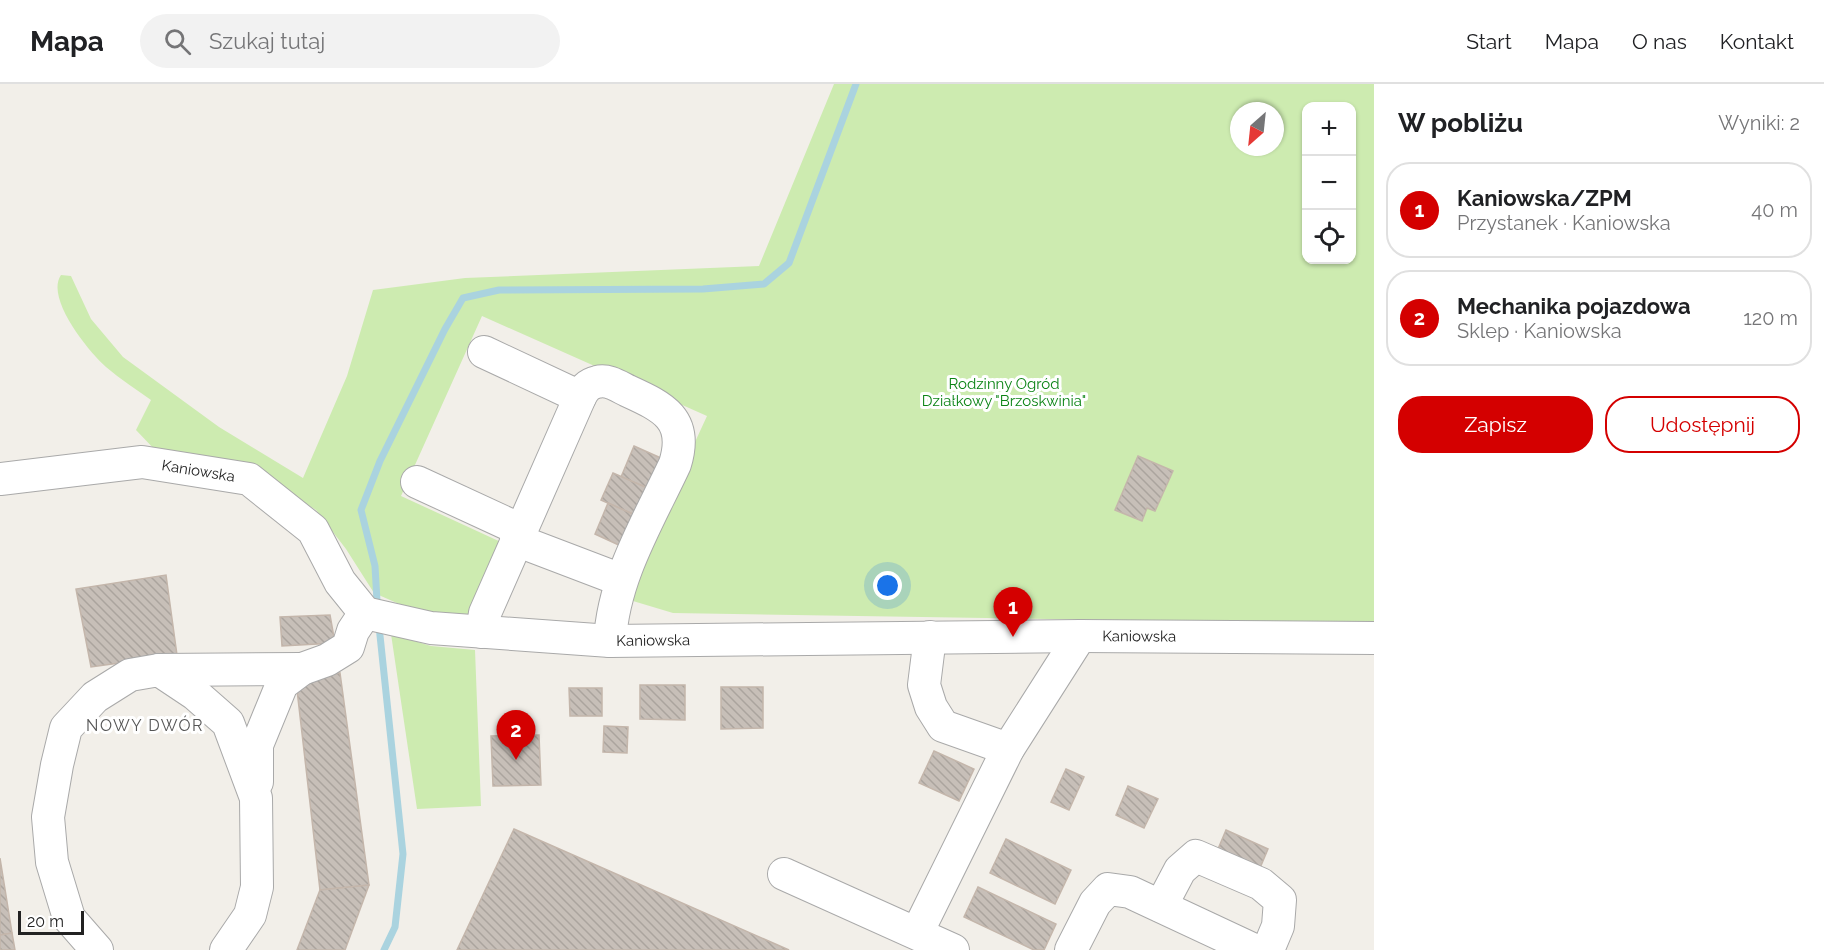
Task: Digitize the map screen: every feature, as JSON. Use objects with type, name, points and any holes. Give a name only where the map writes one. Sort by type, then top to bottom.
[{"type":"street","points":[[484,352],[580,397]]},
{"type":"street","points":[[482,632],[485,613],[580,397],[589,384],[604,381],[658,405],[667,412],[677,429],[679,445],[675,464],[621,580],[611,622],[610,641]]},
{"type":"street","name":"Kaniowska","points":[[0,479],[142,462],[249,479],[313,530],[340,582],[366,613],[431,628],[610,641],[1080,636],[1374,638]]},
{"type":"street","points":[[417,482],[519,535],[621,580]]},
{"type":"street","points":[[226,950],[250,915],[257,887],[257,745],[282,684],[302,669],[327,660],[348,647],[353,631],[366,613]]},
{"type":"street","points":[[917,933],[1008,749],[1080,636]]},
{"type":"street","points":[[930,638],[924,685],[930,707],[943,726],[1008,749]]},
{"type":"street","points":[[97,950],[69,918],[52,862],[48,817],[66,728],[95,697],[130,675],[159,670],[302,669]]},
{"type":"street","points":[[159,670],[195,694],[228,723],[256,798]]},
{"type":"street","points":[[1161,906],[1180,870],[1196,856],[1261,884],[1280,900],[1278,926],[1268,950]]},
{"type":"street","points":[[784,874],[953,950]]},
{"type":"street","points":[[1071,950],[1095,903],[1108,889],[1130,892],[1254,950]]},
{"type":"green space","name":"Rodzinny Ogród Działkowy \"Brzoskwinia\"","points":[[834,84],[1374,84],[1374,624],[673,613],[623,598],[707,416],[482,316],[401,496],[503,543],[475,618],[413,610],[374,593],[346,549],[316,510],[238,461],[156,451],[136,430],[151,400],[111,371],[89,349],[63,310],[58,285],[61,275],[71,276],[91,319],[123,357],[219,427],[303,478],[347,376],[373,290],[465,278],[759,266]]},
{"type":"green space","points":[[391,634],[431,646],[475,650],[481,806],[417,809]]},
{"type":"building","points":[[634,446],[663,459],[650,489],[621,477]]},
{"type":"building","points":[[1138,456],[1173,471],[1155,511],[1147,508],[1142,521],[1115,510]]},
{"type":"building","points":[[613,473],[652,490],[640,517],[601,500]]},
{"type":"building","points":[[608,503],[637,516],[623,547],[595,534]]},
{"type":"building","points":[[166,575],[177,655],[91,667],[76,589]]},
{"type":"building","points":[[330,615],[335,643],[282,646],[280,617]]},
{"type":"building","points":[[340,673],[369,885],[320,890],[296,681]]},
{"type":"building","points":[[640,685],[685,685],[685,720],[640,719]]},
{"type":"building","points":[[721,687],[763,687],[763,728],[721,729]]},
{"type":"building","points":[[569,688],[602,688],[602,716],[570,716]]},
{"type":"building","points":[[604,726],[628,727],[627,753],[603,752]]},
{"type":"building","points":[[539,735],[541,785],[493,786],[491,736]]},
{"type":"building","points":[[934,751],[974,769],[959,801],[919,783]]},
{"type":"building","points":[[1066,769],[1084,777],[1069,810],[1051,802]]},
{"type":"building","points":[[1128,786],[1158,799],[1144,828],[1116,815]]},
{"type":"building","points":[[514,829],[789,950],[457,950]]},
{"type":"building","points":[[1226,830],[1268,849],[1260,868],[1218,849]]},
{"type":"building","points":[[1006,839],[1071,870],[1055,904],[990,873]]},
{"type":"building","points":[[0,858],[12,933],[0,935]]},
{"type":"building","points":[[369,885],[345,950],[297,950],[320,890]]},
{"type":"building","points":[[978,887],[1056,924],[1044,950],[1034,950],[964,917]]},
{"type":"building","points":[[12,933],[15,950],[0,950],[0,935]]},
{"type":"waterway","points":[[377,601],[375,566],[361,510],[380,461],[445,329],[463,298],[499,290],[703,289],[764,284],[789,263],[856,84]]},
{"type":"waterway","points":[[379,626],[403,854],[395,927],[384,950]]},
{"type":"place","name":"Kaniowska/ZPM","points":[[1013,637]]},
{"type":"place","name":"Mechanika pojazdowa","points":[[516,760]]},
{"type":"district","name":"NOWY DWÓR","points":[[145,725]]}]
